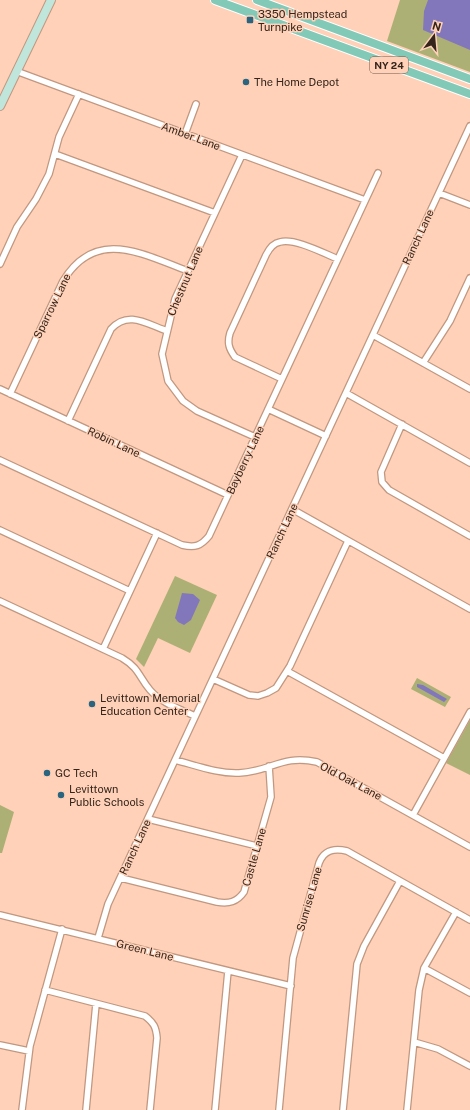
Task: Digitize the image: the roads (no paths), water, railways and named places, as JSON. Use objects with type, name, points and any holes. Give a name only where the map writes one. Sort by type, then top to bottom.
[{"type":"main road","points":[[0,106],[51,0]]},
{"type":"main road","name":"NY 24","points":[[215,0],[470,94]]},
{"type":"main road","name":"NY 24","points":[[257,0],[470,79]]},
{"type":"street","name":"Amber Lane","points":[[16,71],[365,200]]},
{"type":"street","points":[[0,264],[17,227],[36,199],[49,174],[60,137],[79,94]]},
{"type":"street","points":[[185,134],[196,104]]},
{"type":"street","name":"Ranch Lane","points":[[98,938],[108,904],[439,193],[468,136],[470,126]]},
{"type":"street","points":[[54,154],[215,213]]},
{"type":"street","name":"Chestnut Lane","points":[[242,155],[175,299],[162,346],[163,364],[168,382],[176,394],[197,411],[255,437]]},
{"type":"street","name":"Bayberry Lane","points":[[0,460],[182,545],[191,547],[198,546],[209,536],[378,172]]},
{"type":"street","points":[[439,193],[470,205]]},
{"type":"street","points":[[282,379],[236,357],[230,351],[228,342],[230,333],[266,255],[271,247],[277,243],[288,241],[338,259]]},
{"type":"street","name":"Sparrow Lane","points":[[10,394],[63,281],[73,267],[83,258],[100,250],[123,248],[188,271]]},
{"type":"street","points":[[423,363],[450,321],[470,278]]},
{"type":"street","points":[[68,421],[111,329],[115,324],[120,320],[132,319],[167,331]]},
{"type":"street","points":[[373,335],[470,389]]},
{"type":"street","name":"Robin Lane","points":[[0,389],[228,495]]},
{"type":"street","points":[[346,393],[470,463]]},
{"type":"street","points":[[268,409],[326,436]]},
{"type":"street","points":[[402,424],[381,472],[384,486],[400,497],[470,536]]},
{"type":"street","points":[[292,509],[470,609]]},
{"type":"street","points":[[0,530],[130,591]]},
{"type":"street","points":[[103,649],[157,533]]},
{"type":"street","points":[[213,680],[244,694],[258,696],[276,688],[287,671],[348,541]]},
{"type":"street","points":[[0,601],[132,664],[140,673],[150,690],[157,697],[195,716]]},
{"type":"street","points":[[287,671],[444,758]]},
{"type":"street","points":[[413,814],[470,712]]},
{"type":"street","name":"Old Oak Lane","points":[[175,760],[230,773],[246,772],[293,759],[317,762],[470,847]]},
{"type":"street","name":"Castle Lane","points":[[121,878],[217,902],[230,903],[237,900],[244,892],[271,797],[269,766]]},
{"type":"street","points":[[148,819],[257,846]]},
{"type":"street","name":"Sunrise Lane","points":[[279,1110],[290,986],[296,943],[319,863],[324,854],[334,850],[347,851],[470,920]]},
{"type":"street","points":[[343,1110],[357,964],[364,946],[400,881]]},
{"type":"street","points":[[407,1110],[419,990],[424,968],[456,912]]},
{"type":"street","name":"Green Lane","points":[[0,915],[290,986]]},
{"type":"street","points":[[22,1110],[29,1051],[62,929]]},
{"type":"street","points":[[424,968],[470,993]]},
{"type":"street","points":[[215,1110],[228,970]]},
{"type":"street","points":[[45,990],[145,1016],[155,1026],[157,1038],[150,1110]]},
{"type":"street","points":[[86,1110],[96,1004]]},
{"type":"street","points":[[414,1042],[438,1049],[470,1066]]},
{"type":"street","points":[[0,1045],[29,1051]]},
{"type":"place","name":"3350 Hempstead Turnpike","points":[[250,20]]},
{"type":"place","name":"The Home Depot","points":[[246,82]]},
{"type":"place","name":"Levittown Memorial Education Center","points":[[92,704]]},
{"type":"place","name":"GC Tech","points":[[47,773]]},
{"type":"place","name":"Levittown Public Schools","points":[[61,795]]}]
